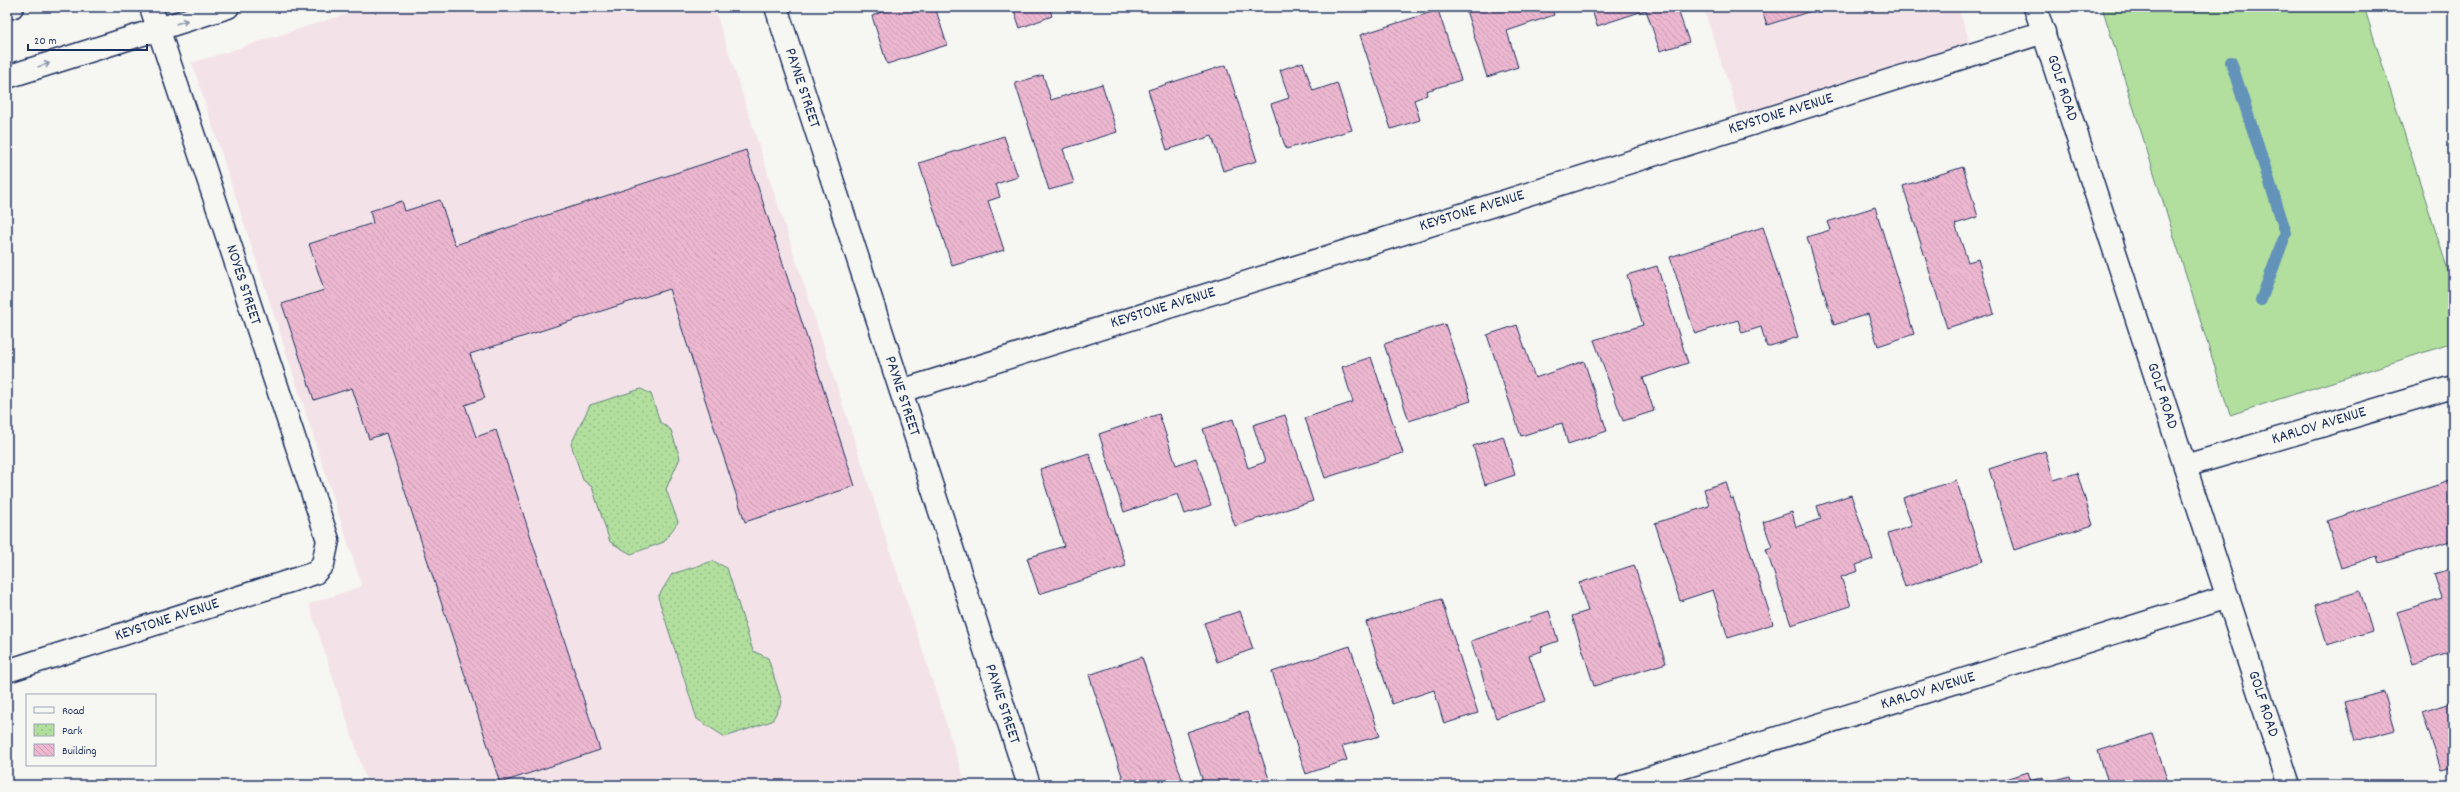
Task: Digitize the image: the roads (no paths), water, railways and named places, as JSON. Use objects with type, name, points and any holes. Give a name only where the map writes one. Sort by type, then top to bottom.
[{"type":"street","points":[[7,8],[12,7]]},
{"type":"street","name":"NOYES STREET","points":[[151,7],[328,540],[323,564]]},
{"type":"street","points":[[7,76],[228,7]]},
{"type":"street","name":"PAYNE STREET","points":[[776,7],[1029,785]]},
{"type":"street","name":"GOLF ROAD","points":[[2035,7],[2289,785]]},
{"type":"street","name":"KEYSTONE AVENUE","points":[[901,391],[2044,32]]},
{"type":"street","name":"KARLOV AVENUE","points":[[2185,466],[2453,387]]},
{"type":"street","name":"KEYSTONE AVENUE","points":[[7,670],[315,573],[323,564]]},
{"type":"street","name":"KARLOV AVENUE","points":[[1627,785],[2228,597]]},
{"type":"waterway","points":[[2231,62],[2286,233],[2261,300]]}]
